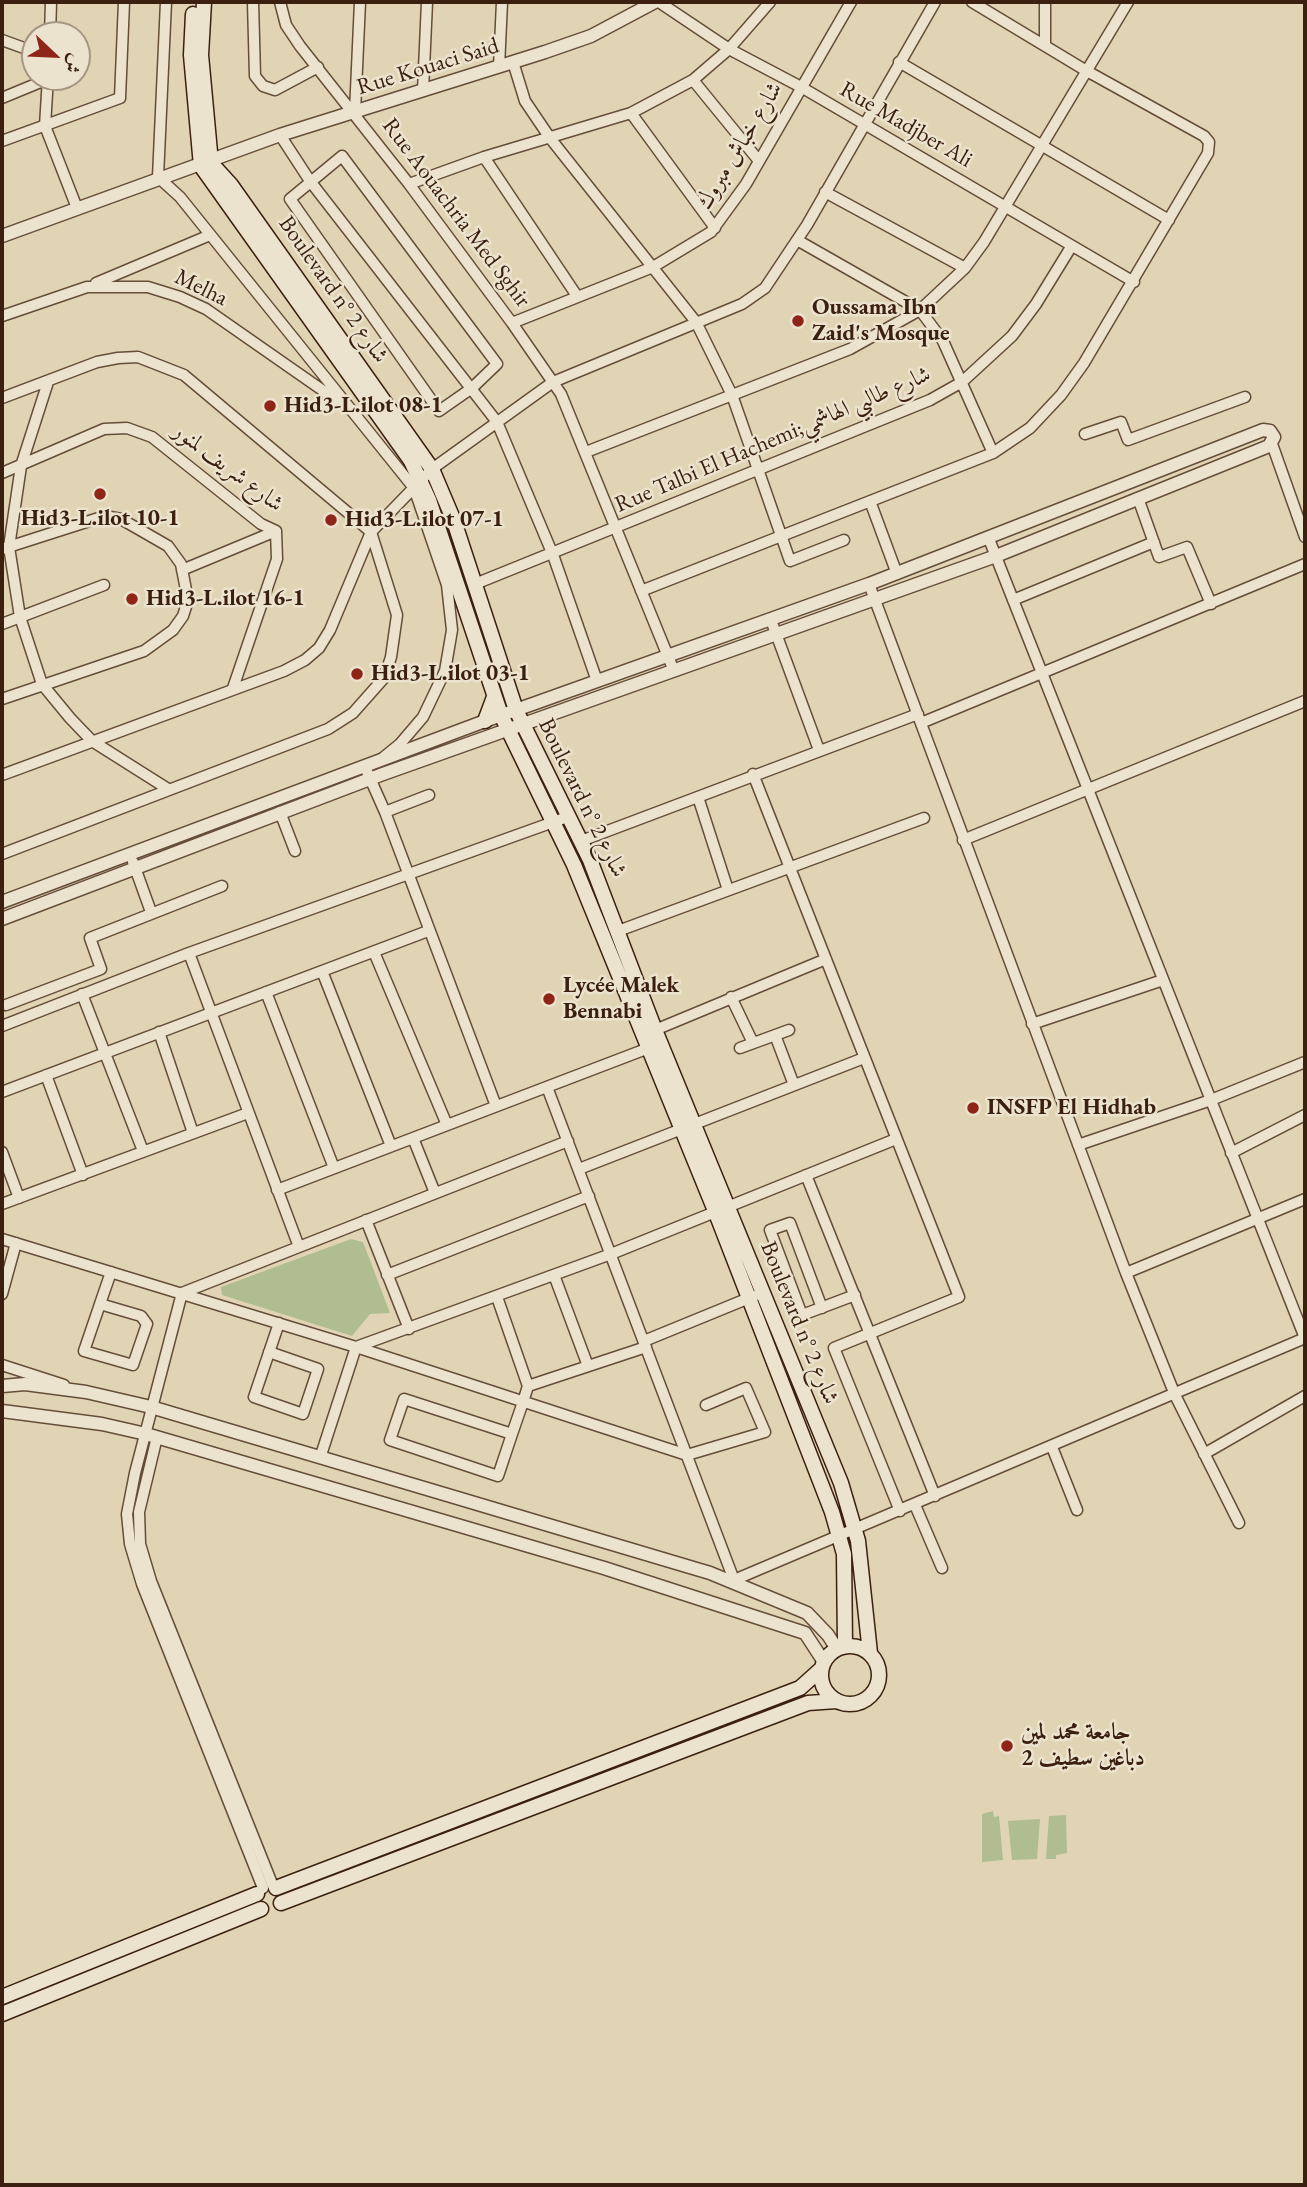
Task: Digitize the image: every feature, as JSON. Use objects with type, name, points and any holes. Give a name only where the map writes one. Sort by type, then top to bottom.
[{"type":"main road","points":[[194,2],[191,55],[206,164]]},
{"type":"main road","points":[[204,2],[201,55],[206,164]]},
{"type":"main road","name":"Boulevard n° شارع 2","points":[[206,164],[231,186],[432,469],[475,584],[511,720],[552,820],[574,865],[647,1049],[688,1127]]},
{"type":"main road","name":"Boulevard n° شارع 2","points":[[206,164],[411,461],[417,484],[443,537],[494,697],[570,816],[618,931],[658,1036],[688,1127],[756,1295],[841,1483],[855,1530],[870,1653]]},
{"type":"main road","points":[[485,721],[494,697]]},
{"type":"main road","name":"Boulevard n° شارع 2","points":[[756,1295],[840,1536],[846,1582],[841,1648]]},
{"type":"main road","points":[[2,1997],[800,1688],[841,1648],[861,1648],[870,1653],[879,1670],[876,1690],[861,1703],[808,1703],[268,1895],[2,2014]]},
{"type":"main road","points":[[822,1666],[824,1689],[836,1701]]},
{"type":"street","points":[[50,21],[51,2]]},
{"type":"street","points":[[2,141],[120,98],[124,2]]},
{"type":"street","points":[[166,2],[159,177],[180,197],[417,484],[447,585],[451,612],[449,652],[437,694],[423,717],[400,744],[370,770]]},
{"type":"street","points":[[253,2],[256,76],[263,86],[275,89],[318,67]]},
{"type":"street","name":"Rue Aouachria Med Sghir","points":[[280,2],[286,25],[409,184],[553,382],[586,452],[614,529],[674,671]]},
{"type":"street","points":[[355,112],[360,2]]},
{"type":"street","points":[[423,91],[427,2]]},
{"type":"street","points":[[499,67],[502,2]]},
{"type":"street","name":"Rue Kouaci Said","points":[[2,236],[280,135],[591,36],[657,2]]},
{"type":"street","name":"Rue Madjber Ali","points":[[657,2],[729,49],[801,87],[862,126],[1006,206],[1134,282]]},
{"type":"street","points":[[409,184],[484,157],[631,113],[693,80],[729,49],[770,2]]},
{"type":"street","name":"شارع خباش مبروك","points":[[512,323],[653,267],[695,244],[715,228],[759,161],[851,2]]},
{"type":"street","points":[[2,775],[284,671],[319,648],[371,532],[432,469],[553,382],[742,304],[765,288],[797,240],[935,2]]},
{"type":"street","points":[[641,591],[993,453],[1030,428],[1061,395],[1134,282],[1208,153],[1209,142],[1204,136],[1085,70],[972,2]]},
{"type":"street","points":[[1045,2],[1045,46]]},
{"type":"street","points":[[586,452],[850,349],[920,310],[965,268],[1006,206],[1128,2]]},
{"type":"street","points":[[2,40],[21,47]]},
{"type":"street","points":[[513,62],[525,101],[550,138],[696,323],[732,395],[790,561],[844,540]]},
{"type":"street","points":[[900,62],[1169,220]]},
{"type":"street","points":[[693,80],[759,161]]},
{"type":"street","points":[[2,98],[21,90]]},
{"type":"street","points":[[47,91],[45,127],[77,208]]},
{"type":"street","points":[[631,113],[715,228]]},
{"type":"street","points":[[280,135],[310,181],[497,422],[553,555],[597,681]]},
{"type":"street","points":[[342,156],[497,364],[472,388],[439,411],[289,200],[342,156]]},
{"type":"street","points":[[484,157],[577,296]]},
{"type":"street","points":[[825,191],[965,268]]},
{"type":"street","points":[[86,287],[210,235]]},
{"type":"street","points":[[797,240],[920,310],[943,341],[993,453]]},
{"type":"street","name":"Rue Talbi El Hachemi;شارع طالبي الهاشمي","points":[[475,584],[553,555],[757,468],[930,400],[962,382],[1012,336],[1036,304],[1071,247]]},
{"type":"street","name":"Melha","points":[[2,316],[86,287],[148,287],[206,309],[359,416]]},
{"type":"street","points":[[2,398],[97,362],[118,358],[138,357],[184,375],[371,532],[397,615],[391,657],[384,678],[370,698],[328,729],[2,854]]},
{"type":"street","points":[[48,382],[21,466],[5,548],[20,617],[41,684],[92,741],[168,789]]},
{"type":"street","points":[[1085,434],[1121,422],[1128,440],[1245,397]]},
{"type":"street","name":"شارع شريف لمنور","points":[[2,473],[104,429],[127,428],[152,437],[261,524],[276,531],[277,559],[233,688]]},
{"type":"street","points":[[2,919],[280,813],[370,770],[485,721],[511,720],[597,681],[772,620],[989,539],[1263,430],[1273,434],[1272,444],[1305,537]]},
{"type":"street","points":[[2,902],[130,853],[511,720],[674,671],[876,601],[996,556],[1272,444]]},
{"type":"street","points":[[1114,490],[1121,505]]},
{"type":"street","points":[[1138,498],[1159,557],[1187,547],[1210,604]]},
{"type":"street","points":[[870,501],[897,573]]},
{"type":"street","points":[[2,699],[144,651],[167,635],[183,616],[188,600],[182,570],[169,546],[121,519],[105,516],[5,548]]},
{"type":"street","points":[[182,570],[276,531]]},
{"type":"street","points":[[734,1580],[1305,1338],[989,539]]},
{"type":"street","points":[[1013,600],[1154,542]]},
{"type":"street","points":[[581,841],[753,774],[920,718],[1042,673],[1305,564]]},
{"type":"street","points":[[869,584],[920,718],[962,841],[1126,1273],[1175,1395],[1239,1523]]},
{"type":"street","points":[[2,624],[104,585]]},
{"type":"street","points":[[772,620],[819,750]]},
{"type":"street","points":[[962,841],[1305,701]]},
{"type":"street","points":[[370,770],[428,931],[496,1106]]},
{"type":"street","points":[[753,774],[958,1297],[834,1348],[900,1511]]},
{"type":"street","points":[[385,812],[429,795]]},
{"type":"street","points":[[698,797],[728,890]]},
{"type":"street","points":[[280,813],[295,851]]},
{"type":"street","points":[[2,993],[7,1024],[189,953],[552,820],[570,816]]},
{"type":"street","points":[[618,931],[924,818]]},
{"type":"street","points":[[130,853],[151,912]]},
{"type":"street","points":[[6,1005],[101,970],[90,937],[222,886]]},
{"type":"street","points":[[2,1092],[428,931]]},
{"type":"street","points":[[374,952],[447,1125]]},
{"type":"street","points":[[189,953],[299,1247]]},
{"type":"street","points":[[277,1190],[647,1049],[658,1036],[731,996],[826,959]]},
{"type":"street","points":[[322,971],[391,1146]]},
{"type":"street","points":[[1032,1024],[1163,981]]},
{"type":"street","points":[[266,992],[334,1168]]},
{"type":"street","points":[[82,995],[143,1152]]},
{"type":"street","points":[[731,996],[754,1043]]},
{"type":"street","points":[[740,1048],[789,1030]]},
{"type":"street","points":[[159,1032],[193,1133]]},
{"type":"street","points":[[775,1035],[794,1085]]},
{"type":"street","points":[[579,1170],[864,1058]]},
{"type":"street","points":[[1078,1145],[1211,1100],[1305,1062]]},
{"type":"street","points":[[46,1075],[83,1175]]},
{"type":"street","points":[[547,1087],[734,1580]]},
{"type":"street","points":[[2,1204],[248,1113]]},
{"type":"street","points":[[1231,1153],[1305,1115]]},
{"type":"street","points":[[414,1138],[435,1193]]},
{"type":"street","points":[[356,1347],[611,1254],[896,1139]]},
{"type":"street","points":[[182,1293],[568,1141]]},
{"type":"street","points":[[2,1152],[19,1198]]},
{"type":"street","points":[[806,1175],[935,1496]]},
{"type":"street","points":[[387,1275],[589,1196]]},
{"type":"street","points":[[1126,1273],[1305,1199]]},
{"type":"street","points":[[366,1220],[409,1329]]},
{"type":"street","points":[[822,1308],[790,1223],[770,1230],[802,1315],[822,1308],[855,1295]]},
{"type":"street","points":[[2,1239],[356,1347],[687,1455],[765,1432],[746,1388],[706,1405]]},
{"type":"street","points":[[2,1294],[16,1243]]},
{"type":"street","points":[[100,1304],[141,1317],[147,1324],[133,1365],[84,1351],[100,1304],[111,1272]]},
{"type":"street","points":[[554,1275],[588,1366]]},
{"type":"street","points":[[182,1293],[150,1407],[151,1436],[139,1513],[140,1544],[151,1581],[268,1895]]},
{"type":"street","points":[[528,1386],[645,1344],[756,1295]]},
{"type":"street","points":[[497,1297],[528,1386],[523,1402],[498,1476],[390,1440],[404,1399],[512,1434]]},
{"type":"street","points":[[269,1352],[318,1369],[303,1414],[254,1397],[269,1352],[279,1323]]},
{"type":"street","points":[[321,1455],[356,1347]]},
{"type":"street","points":[[2,1366],[86,1392],[321,1455],[734,1580],[807,1613],[841,1648]]},
{"type":"street","points":[[2,1386],[25,1384],[86,1392]]},
{"type":"street","points":[[1204,1454],[1305,1396]]},
{"type":"street","points":[[2,1411],[102,1424],[151,1436],[744,1612],[805,1633],[822,1666]]},
{"type":"street","points":[[1052,1447],[1077,1510]]},
{"type":"street","points":[[915,1505],[942,1568]]},
{"type":"green space","points":[[351,1239],[363,1242],[390,1313],[370,1314],[352,1336],[222,1295],[221,1287]]},
{"type":"green space","points":[[993,1811],[994,1817],[999,1816],[1003,1860],[982,1862],[982,1814]]},
{"type":"green space","points":[[1066,1815],[1067,1853],[1056,1855],[1056,1859],[1046,1859],[1049,1816]]},
{"type":"green space","points":[[1040,1819],[1037,1859],[1012,1860],[1008,1821]]},
{"type":"place","name":"Oussama Ibn Zaid's Mosque","points":[[798,321]]},
{"type":"place","name":"Hid3-L.ilot 08-1","points":[[270,406]]},
{"type":"place","name":"Hid3-L.ilot 10-1","points":[[100,494]]},
{"type":"place","name":"Hid3-L.ilot 07-1","points":[[331,520]]},
{"type":"place","name":"Hid3-L.ilot 16-1","points":[[132,599]]},
{"type":"place","name":"Hid3-L.ilot 03-1","points":[[357,674]]},
{"type":"place","name":"Lycée Malek Bennabi","points":[[549,999]]},
{"type":"place","name":"INSFP El Hidhab","points":[[973,1108]]},
{"type":"place","name":"جامعة محمد لمين دباغين سطيف 2","points":[[1007,1746]]}]
